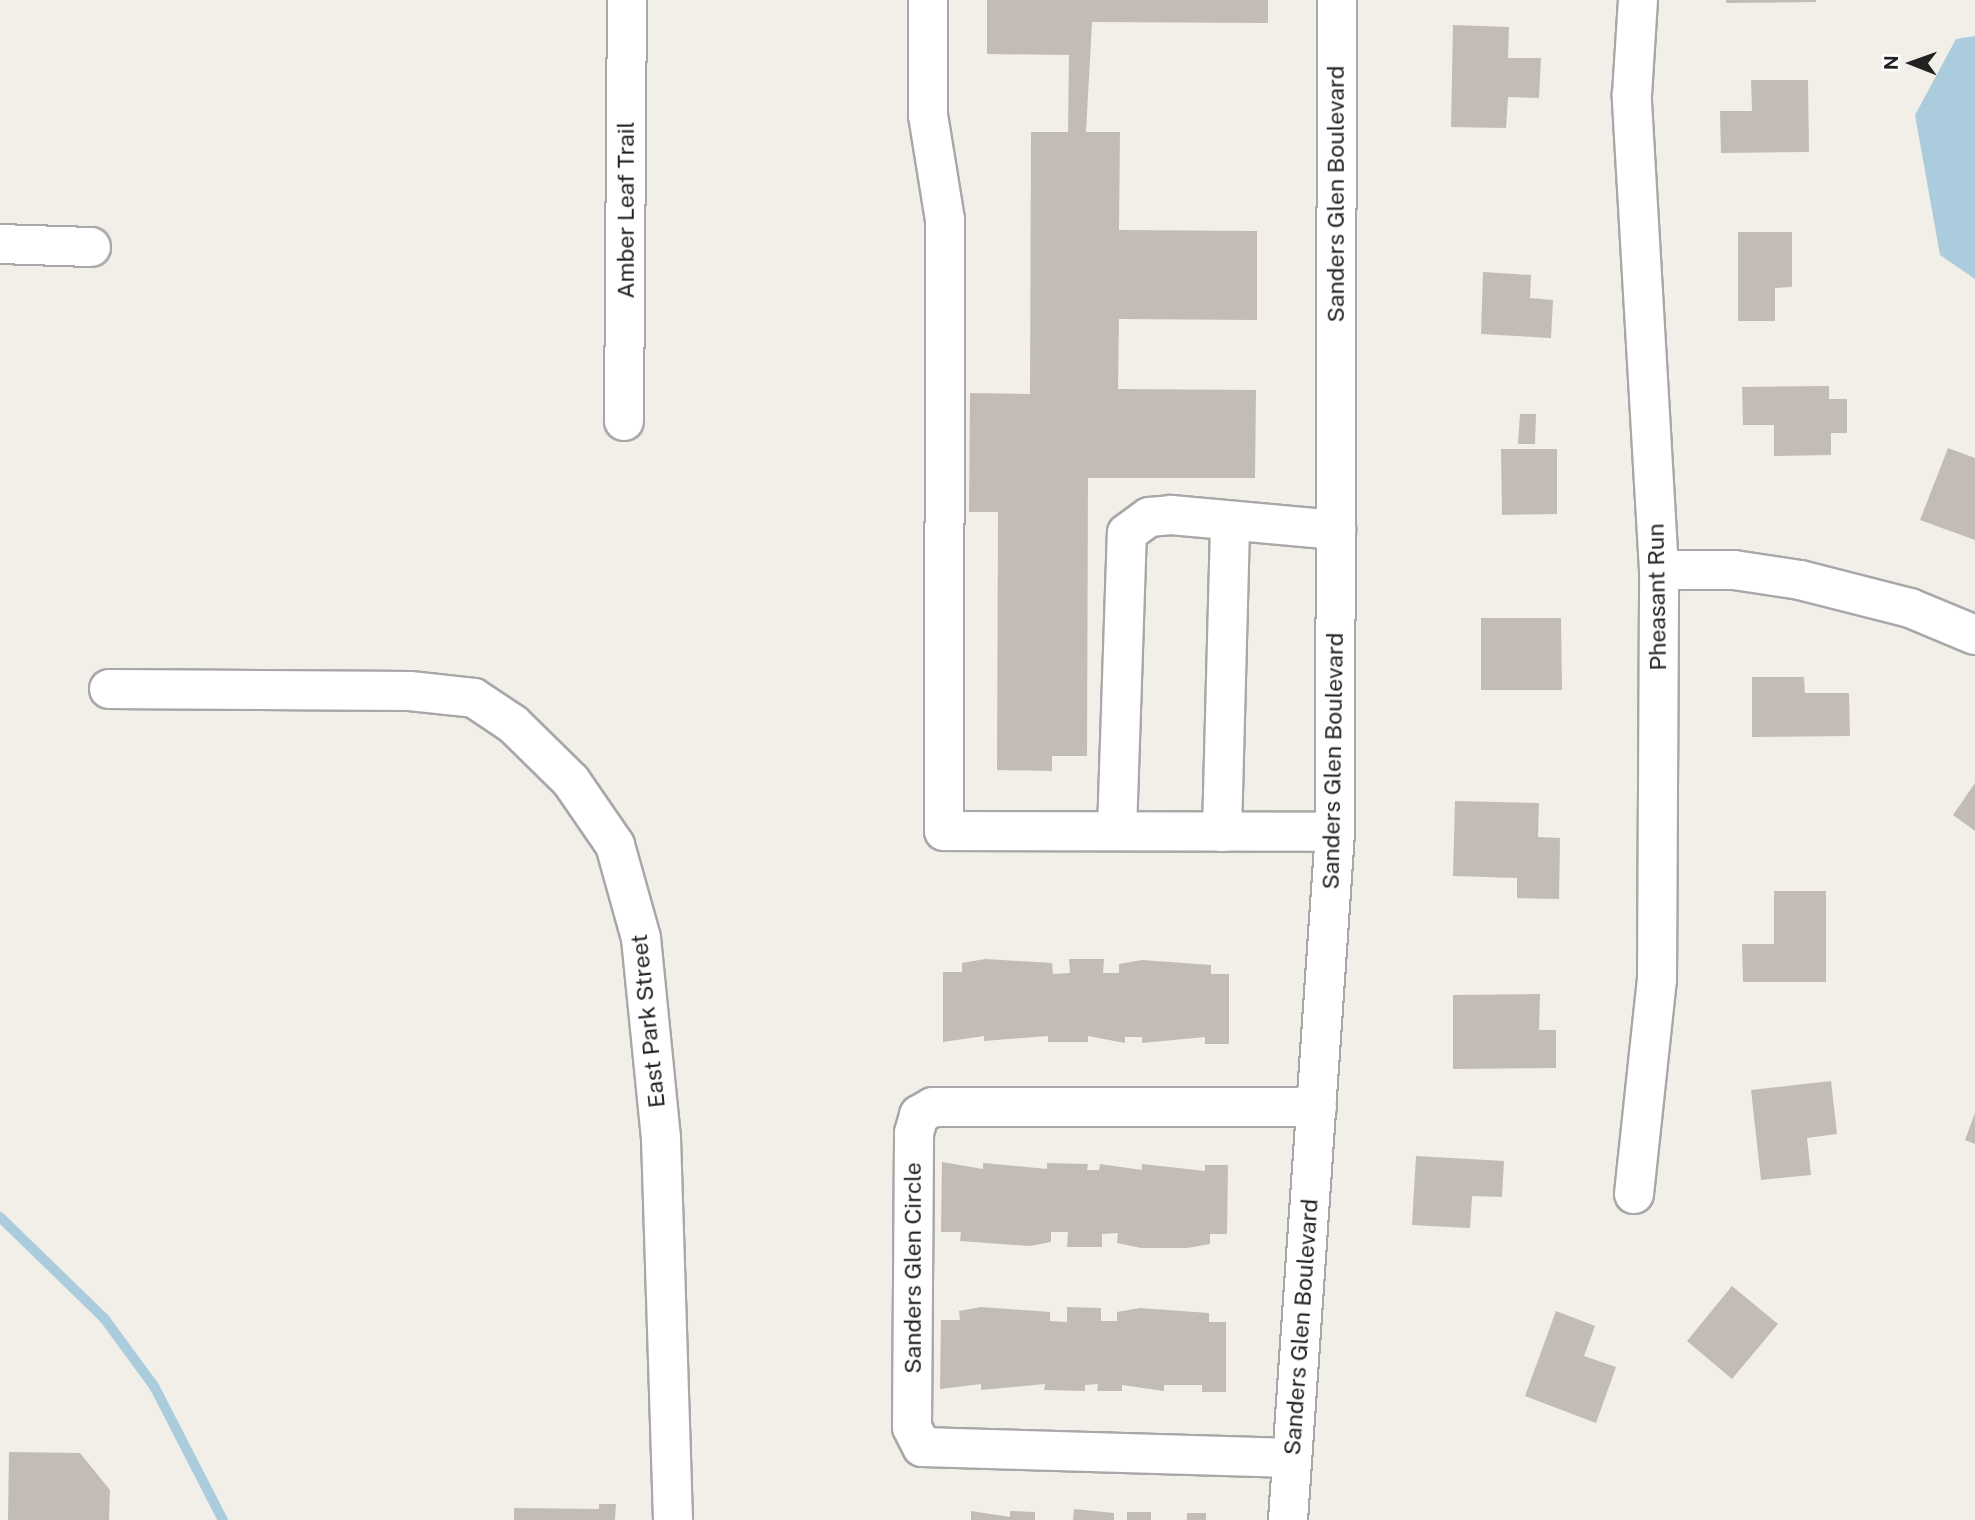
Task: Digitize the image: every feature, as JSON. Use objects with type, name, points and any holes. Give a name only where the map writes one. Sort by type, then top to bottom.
[{"type":"street","name":"Amber Leaf Trail","points":[[624,421],[627,0]]},
{"type":"street","points":[[928,0],[928,115],[945,219],[944,831],[1335,832]]},
{"type":"street","name":"Sanders Glen Boulevard","points":[[1288,1520],[1335,832],[1337,0]]},
{"type":"street","name":"Pheasant Run","points":[[1634,1194],[1657,979],[1659,570],[1632,95],[1638,0]]},
{"type":"street","points":[[0,244],[91,247]]},
{"type":"street","points":[[1117,831],[1127,533],[1149,517],[1171,515],[1336,530]]},
{"type":"street","points":[[1222,832],[1230,522]]},
{"type":"street","points":[[1659,570],[1734,570],[1800,580],[1910,608],[1975,635]]},
{"type":"street","name":"East Park Street","points":[[109,689],[410,691],[474,698],[513,724],[571,781],[615,845],[641,938],[661,1138],[673,1520]]},
{"type":"street","name":"Sanders Glen Circle","points":[[1292,1458],[922,1447],[912,1427],[914,1133],[919,1115],[933,1107],[1317,1107]]},
{"type":"water","points":[[1975,36],[1975,279],[1940,255],[1915,115],[1956,39]]},
{"type":"building","points":[[987,0],[1268,0],[1268,23],[1092,22],[1086,132],[1120,132],[1119,230],[1257,231],[1257,320],[1119,319],[1118,389],[1256,390],[1255,478],[1088,478],[1087,756],[1052,756],[1052,771],[997,770],[998,512],[969,512],[970,393],[1030,394],[1031,132],[1068,132],[1069,55],[987,54]]},
{"type":"building","points":[[1726,0],[1816,0],[1816,2],[1726,3]]},
{"type":"building","points":[[1453,25],[1509,27],[1508,58],[1541,58],[1539,98],[1508,97],[1506,128],[1451,127]]},
{"type":"building","points":[[1751,80],[1808,80],[1809,152],[1721,153],[1720,111],[1752,111]]},
{"type":"building","points":[[1738,232],[1792,232],[1792,287],[1775,288],[1775,321],[1738,321]]},
{"type":"building","points":[[1483,272],[1531,275],[1530,298],[1553,300],[1551,338],[1481,334]]},
{"type":"building","points":[[1829,386],[1829,399],[1847,399],[1847,433],[1831,433],[1831,455],[1774,456],[1774,425],[1743,425],[1742,387]]},
{"type":"building","points":[[1520,414],[1536,414],[1535,444],[1518,444]]},
{"type":"building","points":[[1948,448],[1975,458],[1975,540],[1920,520]]},
{"type":"building","points":[[1501,449],[1557,449],[1557,514],[1502,515]]},
{"type":"building","points":[[1481,618],[1561,618],[1562,690],[1481,690]]},
{"type":"building","points":[[1752,677],[1804,677],[1805,693],[1849,693],[1850,736],[1752,737]]},
{"type":"building","points":[[1975,783],[1975,831],[1953,815]]},
{"type":"building","points":[[1455,801],[1539,803],[1538,837],[1560,838],[1559,899],[1517,898],[1517,878],[1453,876]]},
{"type":"building","points":[[1774,891],[1826,891],[1826,982],[1743,982],[1742,944],[1774,944]]},
{"type":"building","points":[[985,959],[1052,963],[1053,974],[1070,973],[1069,959],[1104,959],[1103,973],[1119,973],[1119,964],[1142,960],[1211,965],[1211,974],[1229,974],[1229,1044],[1205,1044],[1205,1037],[1142,1043],[1142,1037],[1125,1037],[1125,1043],[1088,1036],[1088,1042],[1048,1042],[1048,1036],[984,1041],[984,1036],[943,1042],[943,972],[962,972],[962,963]]},
{"type":"building","points":[[1540,994],[1539,1030],[1556,1030],[1556,1068],[1453,1069],[1453,995]]},
{"type":"building","points":[[1831,1081],[1837,1134],[1807,1138],[1811,1175],[1761,1180],[1751,1090]]},
{"type":"building","points":[[1975,1113],[1975,1144],[1965,1140]]},
{"type":"building","points":[[1416,1156],[1504,1161],[1502,1197],[1472,1196],[1470,1228],[1412,1225]]},
{"type":"building","points":[[942,1162],[983,1169],[983,1163],[1047,1169],[1047,1163],[1088,1164],[1087,1170],[1099,1170],[1100,1164],[1142,1170],[1142,1164],[1205,1171],[1205,1165],[1228,1165],[1227,1234],[1210,1234],[1210,1244],[1187,1248],[1141,1248],[1117,1243],[1118,1233],[1102,1234],[1102,1247],[1067,1247],[1068,1232],[1051,1232],[1051,1242],[1030,1246],[960,1241],[961,1232],[941,1232]]},
{"type":"building","points":[[1732,1286],[1778,1324],[1732,1379],[1687,1341]]},
{"type":"building","points":[[981,1307],[1050,1312],[1050,1321],[1067,1322],[1067,1307],[1101,1308],[1101,1321],[1117,1321],[1117,1312],[1140,1308],[1209,1313],[1209,1322],[1226,1322],[1226,1392],[1202,1392],[1202,1385],[1164,1385],[1164,1391],[1122,1385],[1122,1391],[1097,1391],[1098,1384],[1085,1385],[1085,1391],[1044,1390],[1045,1384],[981,1390],[981,1384],[940,1389],[941,1320],[960,1320],[959,1311]]},
{"type":"building","points":[[1556,1311],[1595,1326],[1584,1356],[1616,1367],[1596,1423],[1525,1396]]},
{"type":"building","points":[[9,1452],[80,1453],[110,1490],[109,1520],[8,1520]]},
{"type":"building","points":[[599,1504],[616,1504],[615,1520],[514,1520],[514,1508],[599,1509]]},
{"type":"building","points":[[1074,1509],[1114,1513],[1114,1520],[1073,1520]]},
{"type":"building","points":[[971,1511],[1010,1517],[1010,1511],[1035,1512],[1035,1520],[971,1520]]},
{"type":"building","points":[[1127,1512],[1151,1512],[1151,1520],[1127,1520]]},
{"type":"building","points":[[1187,1513],[1206,1513],[1206,1520],[1187,1520]]},
{"type":"waterway","points":[[0,1217],[104,1318],[154,1386],[223,1520]]}]
